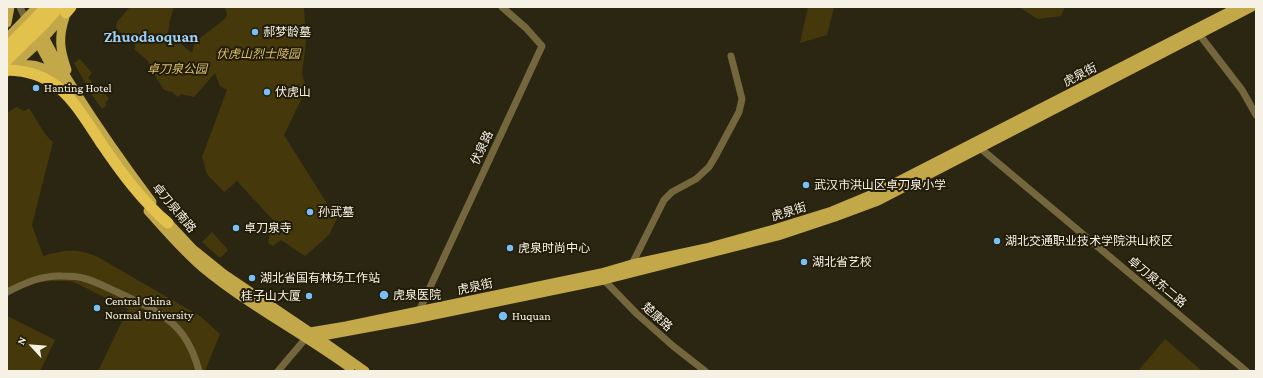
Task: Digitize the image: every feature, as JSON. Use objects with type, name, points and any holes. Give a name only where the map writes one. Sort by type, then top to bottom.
[{"type":"highway","points":[[7,47],[46,7]]},
{"type":"highway","points":[[66,9],[45,23],[8,68],[40,76],[56,86],[73,102],[138,193],[156,213],[168,223]]},
{"type":"main road","points":[[7,23],[10,14],[10,7]]},
{"type":"main road","name":"虎泉街","points":[[311,336],[344,333],[603,277],[778,236],[835,217],[878,201],[980,148],[1198,31],[1238,7]]},
{"type":"main road","name":"虎泉街","points":[[311,336],[419,310],[603,277],[632,264],[706,248],[832,211],[873,194],[1198,31],[1252,7]]},
{"type":"main road","points":[[8,68],[41,41],[66,9]]},
{"type":"main road","points":[[66,9],[60,47],[74,91]]},
{"type":"main road","points":[[7,38],[31,12]]},
{"type":"main road","name":"卓刀泉南路","points":[[31,12],[35,29],[56,78],[95,141],[116,172],[172,239],[202,267],[231,289],[334,349],[365,371]]},
{"type":"main road","name":"卓刀泉南路","points":[[41,41],[120,158],[168,223],[193,249],[224,274],[311,336],[354,371]]},
{"type":"main road","points":[[8,68],[24,64],[32,64],[43,68],[56,78]]},
{"type":"main road","points":[[334,349],[338,339],[344,333]]},
{"type":"street","points":[[20,7],[31,12]]},
{"type":"street","name":"伏泉路","points":[[419,310],[542,46],[526,28],[502,7]]},
{"type":"street","points":[[1198,31],[1242,90],[1256,115]]},
{"type":"street","points":[[632,264],[664,200],[672,192],[696,179],[709,167],[739,112],[742,99],[731,56]]},
{"type":"street","name":"卓刀泉东二路","points":[[980,148],[1246,371]]},
{"type":"street","points":[[7,292],[34,280],[50,276],[72,276],[97,283],[150,308],[174,326],[183,335],[199,371]]},
{"type":"street","name":"楚康路","points":[[603,277],[637,314],[673,346],[705,371]]},
{"type":"street","points":[[278,371],[311,336]]},
{"type":"green space","name":"伏虎山烈士陵园","points":[[130,7],[174,7],[168,33],[192,53],[195,42],[226,18],[227,14],[225,7],[304,7],[306,43],[302,73],[306,89],[284,135],[331,210],[338,216],[329,235],[305,256],[281,240],[273,246],[268,243],[273,220],[237,181],[224,192],[207,174],[202,157],[227,90],[220,86],[215,73],[194,97],[181,94],[178,97],[172,92],[164,90],[148,61],[134,49],[136,46],[116,28],[117,22]]},
{"type":"green space","points":[[808,7],[834,7],[827,35],[800,43]]},
{"type":"green space","points":[[1019,7],[1065,7],[1061,16],[1038,19]]},
{"type":"green space","points":[[80,59],[92,73],[88,78],[109,98],[105,104],[107,105],[102,109],[92,95],[74,63]]},
{"type":"green space","points":[[16,107],[24,111],[29,108],[49,139],[53,142],[32,225],[43,256],[58,252],[70,251],[89,253],[200,316],[220,334],[205,371],[98,371],[128,309],[74,282],[40,282],[7,289],[7,113]]},
{"type":"green space","points":[[212,232],[228,250],[220,258],[202,242]]},
{"type":"green space","points":[[7,316],[55,340],[40,371],[7,371]]},
{"type":"green space","points":[[1165,339],[1202,371],[1138,371]]},
{"type":"place","name":"郝梦龄墓","points":[[255,32]]},
{"type":"place","name":"Hanting Hotel","points":[[36,88]]},
{"type":"place","name":"伏虎山","points":[[267,92]]},
{"type":"place","name":"武汉市洪山区卓刀泉小学","points":[[806,185]]},
{"type":"place","name":"孙武墓","points":[[310,212]]},
{"type":"place","name":"卓刀泉寺","points":[[236,228]]},
{"type":"place","name":"湖北交通职业技术学院洪山校区","points":[[997,241]]},
{"type":"place","name":"虎泉时尚中心","points":[[510,248]]},
{"type":"place","name":"湖北省艺校","points":[[804,262]]},
{"type":"place","name":"湖北省国有林场工作站","points":[[252,278]]},
{"type":"place","name":"虎泉医院","points":[[384,295]]},
{"type":"place","name":"桂子山大厦","points":[[309,296]]},
{"type":"place","name":"Central China Normal University","points":[[97,308]]},
{"type":"place","name":"Huquan","points":[[503,316]]},
{"type":"district","name":"Zhuodaoquan","points":[[151,37]]},
{"type":"park label","name":"卓刀泉公园","points":[[177,69]]}]
